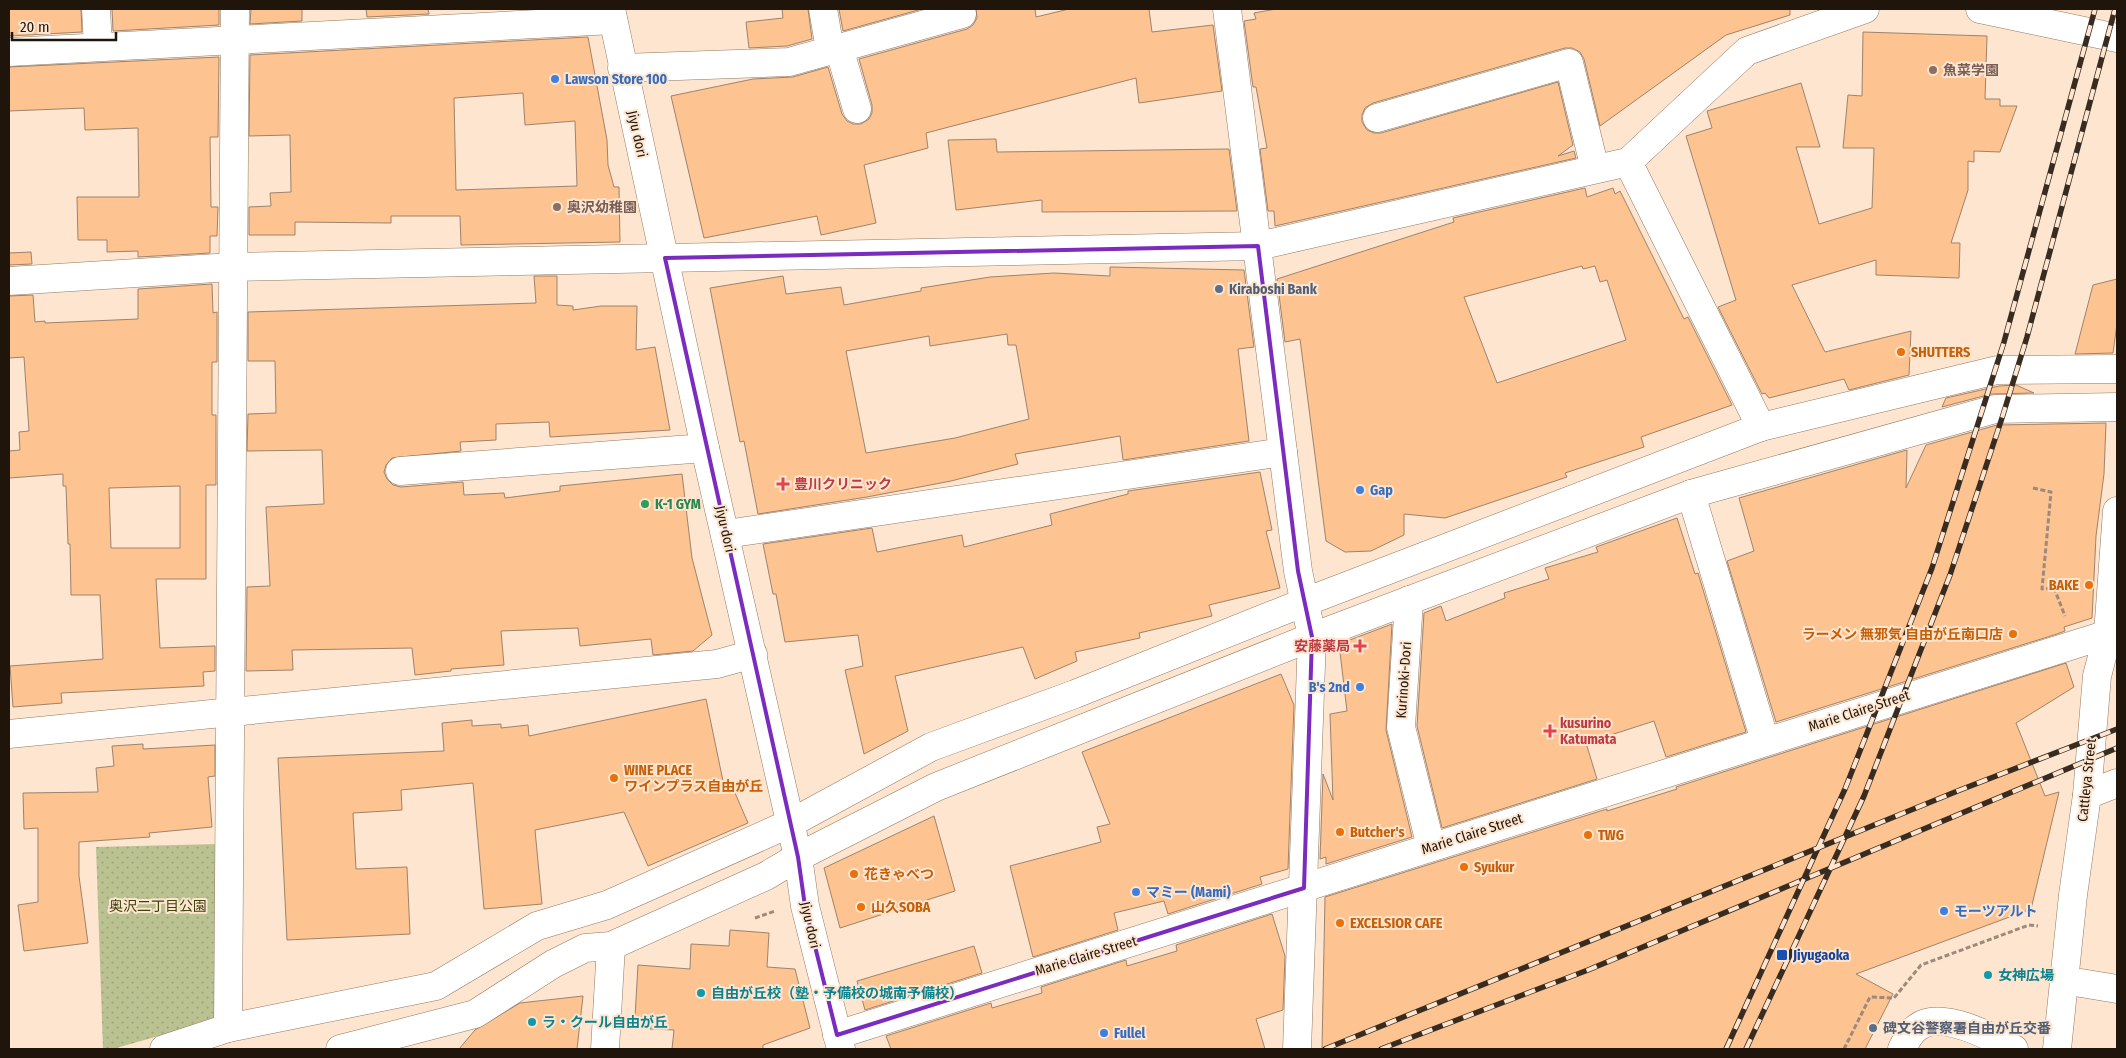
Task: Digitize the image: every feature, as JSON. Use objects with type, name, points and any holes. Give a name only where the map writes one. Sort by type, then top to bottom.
[{"type":"street","points":[[96,9],[98,46]]},
{"type":"street","points":[[228,1028],[232,712],[232,267],[235,9]]},
{"type":"street","points":[[823,9],[835,49],[857,109]]},
{"type":"street","points":[[1228,9],[1298,571],[1312,637],[1297,1049]]},
{"type":"street","points":[[9,281],[232,267],[1258,246],[1628,162],[1747,52],[1865,9]]},
{"type":"street","points":[[1980,9],[2117,38]]},
{"type":"street","points":[[9,52],[235,40],[612,14]]},
{"type":"street","name":"Jiyu dori","points":[[612,14],[622,68],[705,448],[798,857],[805,906],[839,1042]]},
{"type":"street","points":[[622,68],[789,62],[962,14]]},
{"type":"street","points":[[1377,118],[1569,63],[1595,169]]},
{"type":"street","points":[[1628,162],[1762,427]]},
{"type":"street","points":[[164,1049],[228,1028],[331,1009],[436,986],[537,926],[607,905],[790,823],[931,747],[1075,694],[1305,602],[1762,427],[1997,370],[2117,369]]},
{"type":"street","points":[[331,1009],[339,1049],[475,1014],[553,964],[585,948],[611,946],[766,876],[798,857],[936,787],[1312,637],[1690,494],[1995,409],[2117,407]]},
{"type":"street","points":[[400,471],[705,448]]},
{"type":"street","points":[[726,534],[1283,452]]},
{"type":"street","points":[[1690,494],[1765,741]]},
{"type":"street","name":"Cattleya Street","points":[[2057,1049],[2073,895],[2087,795],[2097,676],[2108,634],[2117,511]]},
{"type":"street","name":"Kurinoki-Dori","points":[[1409,600],[1401,727],[1431,847]]},
{"type":"street","name":"Marie Claire Street","points":[[839,1042],[1431,847],[2108,634]]},
{"type":"street","points":[[9,734],[717,664],[753,654]]},
{"type":"street","points":[[2087,795],[2117,782]]},
{"type":"street","points":[[605,1049],[611,946]]},
{"type":"street","points":[[2081,983],[2117,989]]},
{"type":"street","points":[[1902,1049],[1908,1037],[1918,1027],[1928,1022],[1959,1024],[2000,1046]]},
{"type":"path","points":[[2033,488],[2051,492],[2042,590],[2054,588],[2075,643]]},
{"type":"path","points":[[1844,1049],[1870,997],[1894,998],[1921,965],[2029,925],[2040,927],[2041,919]]},
{"type":"highlighted area","points":[[1258,246],[1298,571],[1312,637],[1304,888],[837,1035],[805,906],[798,857],[665,258]]},
{"type":"green space","name":"奥沢二丁目公園","points":[[218,844],[218,1019],[113,1049],[103,1049],[96,847]]},
{"type":"building","points":[[9,9],[81,9],[82,32],[9,36]]},
{"type":"building","points":[[112,9],[219,9],[219,25],[113,31]]},
{"type":"building","points":[[251,9],[302,9],[302,21],[250,24]]},
{"type":"building","points":[[366,9],[428,9],[429,14],[367,17]]},
{"type":"building","points":[[782,9],[808,9],[812,39],[787,46],[749,48],[746,22],[783,18]]},
{"type":"building","points":[[839,9],[922,9],[843,31]]},
{"type":"building","points":[[976,9],[1035,9],[1036,17],[1069,9],[1149,9],[1152,32],[1213,25],[1222,91],[1139,103],[1136,78],[926,133],[928,148],[864,165],[876,223],[821,235],[817,216],[704,238],[671,96],[753,79],[793,77],[828,67],[842,114],[847,121],[853,124],[861,124],[869,119],[872,113],[872,105],[859,59],[967,29],[973,25],[977,18]]},
{"type":"building","points":[[1276,9],[1790,9],[1790,15],[1726,35],[1600,126],[1584,59],[1580,52],[1572,48],[1565,48],[1373,103],[1365,108],[1362,122],[1367,130],[1381,133],[1558,82],[1573,145],[1558,156],[1574,151],[1576,158],[1275,226],[1274,211],[1268,211],[1260,149],[1267,148],[1256,87],[1253,87],[1244,21],[1256,19],[1254,13]]},
{"type":"building","points":[[1863,32],[1987,36],[1985,99],[2000,99],[2000,106],[2017,106],[2000,152],[1974,151],[1974,162],[1968,161],[1968,190],[1951,243],[1960,243],[1959,278],[1876,275],[1876,260],[1792,285],[1825,352],[1911,331],[1909,375],[1849,390],[1844,379],[1769,398],[1765,393],[1762,394],[1718,307],[1736,300],[1686,136],[1712,128],[1707,111],[1801,83],[1820,147],[1796,147],[1819,224],[1872,208],[1874,148],[1843,148],[1848,95],[1862,96]]},
{"type":"building","points":[[588,37],[607,140],[608,165],[614,187],[619,187],[620,242],[461,245],[460,216],[391,216],[391,223],[295,222],[295,235],[249,235],[249,207],[271,206],[270,193],[291,192],[290,135],[249,136],[250,55]],"holes":[[[523,93],[525,125],[575,121],[577,186],[456,190],[454,98]]]},
{"type":"building","points":[[219,57],[218,137],[210,137],[211,207],[218,207],[217,236],[210,236],[210,253],[138,257],[138,251],[107,252],[107,240],[78,240],[77,197],[139,197],[138,128],[85,130],[84,108],[9,111],[9,67]]},
{"type":"building","points":[[996,139],[997,152],[1229,149],[1237,211],[1042,212],[1042,200],[956,210],[948,140]]},
{"type":"building","points":[[1585,188],[1587,197],[1613,188],[1615,194],[1620,191],[1684,319],[1688,317],[1732,405],[1641,437],[1644,447],[1565,473],[1567,477],[1445,518],[1404,514],[1404,535],[1371,551],[1345,552],[1326,541],[1300,339],[1285,342],[1277,279],[1454,222],[1453,218]],"holes":[[[1582,266],[1583,269],[1595,266],[1600,282],[1607,280],[1626,340],[1497,383],[1464,297]]]},
{"type":"building","points":[[31,252],[32,264],[9,265],[9,253]]},
{"type":"building","points":[[1110,267],[1244,270],[1254,347],[1238,349],[1249,441],[1123,460],[1120,436],[1015,454],[1018,464],[951,481],[867,497],[758,514],[744,441],[740,442],[710,288],[783,276],[786,294],[841,287],[844,305],[921,291],[921,288],[990,277],[1054,273],[1110,276]],"holes":[[[1007,334],[1008,345],[1016,345],[1029,419],[955,438],[866,453],[846,351],[929,336],[930,346]]]},
{"type":"building","points":[[534,276],[557,276],[557,305],[573,306],[573,310],[601,306],[637,306],[636,350],[655,347],[670,430],[550,437],[549,422],[496,424],[496,440],[460,442],[461,451],[392,458],[386,465],[384,472],[387,479],[393,485],[401,487],[463,482],[464,495],[504,493],[505,498],[560,491],[560,486],[682,474],[692,558],[712,635],[693,651],[653,655],[651,639],[580,646],[578,628],[501,631],[504,665],[451,669],[451,671],[415,675],[412,648],[292,650],[293,670],[246,671],[247,587],[270,586],[266,507],[324,504],[322,450],[247,451],[248,414],[276,413],[275,361],[248,361],[248,312],[536,303]]},
{"type":"building","points":[[2117,279],[2117,324],[2113,353],[2075,354],[2093,285]]},
{"type":"building","points":[[212,284],[213,313],[217,312],[217,362],[212,362],[212,415],[216,415],[216,485],[206,485],[206,579],[156,579],[160,648],[215,646],[215,671],[203,672],[204,686],[61,693],[62,703],[13,707],[10,666],[103,659],[100,595],[71,595],[70,544],[68,544],[66,486],[63,486],[63,474],[9,478],[9,451],[20,450],[19,432],[29,431],[24,357],[9,358],[9,296],[33,295],[35,322],[138,319],[138,289]],"holes":[[[180,486],[180,548],[111,548],[109,488]]]},
{"type":"building","points":[[2016,385],[2034,393],[1991,394],[1942,407],[1946,398],[1999,386]]},
{"type":"building","points":[[2106,423],[2104,474],[2096,536],[2092,618],[2064,627],[2065,631],[2057,634],[1776,722],[1727,561],[1754,551],[1739,498],[1907,450],[1906,488],[1926,445],[1997,425]]},
{"type":"building","points":[[1260,472],[1272,530],[1266,531],[1280,588],[1209,605],[1212,616],[1139,633],[1140,638],[1075,652],[1077,661],[1035,679],[1023,647],[895,676],[908,731],[864,754],[845,670],[863,666],[858,635],[785,642],[776,594],[773,594],[763,544],[872,528],[877,552],[962,535],[964,547],[1052,525],[1050,514],[1128,494],[1128,491]]},
{"type":"building","points":[[1677,518],[1695,574],[1698,573],[1746,732],[1666,757],[1654,721],[1586,743],[1597,779],[1442,828],[1417,726],[1424,613],[1441,606],[1446,621],[1505,598],[1504,593],[1549,579],[1545,568],[1598,552],[1596,547]]},
{"type":"building","points":[[1392,624],[1386,730],[1412,837],[1326,864],[1326,857],[1320,859],[1323,774],[1333,800],[1330,714],[1347,711],[1339,644]]},
{"type":"building","points":[[2066,663],[2074,687],[2016,723],[2045,796],[2059,792],[2031,909],[1856,974],[1893,994],[1865,1049],[1322,1049],[1325,897],[1677,789],[1676,787]]},
{"type":"building","points":[[1281,674],[1294,705],[1288,869],[1260,877],[1262,884],[1168,914],[1164,901],[1114,913],[1118,930],[1033,957],[1010,866],[1101,842],[1097,827],[1110,824],[1082,752]]},
{"type":"building","points":[[706,699],[723,781],[729,779],[748,823],[648,866],[624,812],[535,830],[542,904],[484,909],[473,783],[401,790],[402,810],[353,813],[356,869],[407,867],[410,934],[287,940],[278,758],[444,751],[442,723],[472,720],[472,726],[501,724],[501,728],[528,725],[529,736]]},
{"type":"building","points":[[143,744],[143,749],[215,745],[215,776],[208,777],[212,827],[149,833],[150,837],[79,842],[79,876],[88,943],[24,951],[18,905],[38,902],[38,828],[24,829],[23,793],[98,792],[96,768],[114,766],[112,746]]},
{"type":"building","points":[[934,816],[955,891],[840,928],[824,868]]},
{"type":"building","points":[[1272,914],[1285,956],[1283,1010],[1256,1019],[1265,1049],[891,1049],[886,1036],[991,1003],[992,1008],[1042,993],[1041,987],[1126,960],[1127,966],[1177,951],[1176,945]]},
{"type":"building","name":"自由が丘校（塾・予備校の城南予備校）","points":[[730,930],[769,933],[767,967],[795,969],[810,1028],[763,1045],[763,1049],[672,1049],[674,1030],[650,1029],[651,1018],[635,1017],[638,965],[690,969],[691,944],[729,946]]},
{"type":"building","points":[[974,946],[982,973],[865,1010],[857,981]]},
{"type":"building","name":"ラ・クール自由が丘","points":[[583,996],[577,1049],[459,1049],[475,1030],[520,1003]]},
{"type":"railway","points":[[1726,1049],[1845,789],[1932,568],[2004,342],[2095,9]]},
{"type":"railway","points":[[1746,1049],[1864,796],[1950,575],[2027,337],[2115,9]]},
{"type":"railway","points":[[1325,1049],[1960,790],[2117,729]]},
{"type":"railway","points":[[1381,1049],[1588,970],[2117,748]]},
{"type":"place","name":"魚菜学園","points":[[1933,70]]},
{"type":"place","name":"Lawson Store 100","points":[[555,79]]},
{"type":"place","name":"奥沢幼稚園","points":[[557,207]]},
{"type":"place","name":"Kiraboshi Bank","points":[[1219,289]]},
{"type":"place","name":"SHUTTERS","points":[[1901,352]]},
{"type":"place","name":"豊川クリニック","points":[[783,484]]},
{"type":"place","name":"Gap","points":[[1360,490]]},
{"type":"place","name":"K-1 GYM","points":[[645,504]]},
{"type":"place","name":"BAKE","points":[[2089,585]]},
{"type":"place","name":"ラーメン 無邪気 自由が丘南口店","points":[[2013,634]]},
{"type":"place","name":"安藤薬局","points":[[1360,646]]},
{"type":"place","name":"B's 2nd","points":[[1360,687]]},
{"type":"place","name":"kusurino Katumata","points":[[1550,731]]},
{"type":"place","name":"WINE PLACE ワインプラス自由が丘","points":[[614,778]]},
{"type":"place","name":"Butcher's","points":[[1340,832]]},
{"type":"place","name":"TWG","points":[[1588,835]]},
{"type":"place","name":"Syukur","points":[[1464,867]]},
{"type":"place","name":"花きゃべつ","points":[[854,874]]},
{"type":"place","name":"マミー (Mami)","points":[[1136,892]]},
{"type":"place","name":"山久SOBA","points":[[861,907]]},
{"type":"place","name":"モーツアルト","points":[[1944,911]]},
{"type":"place","name":"EXCELSIOR CAFE","points":[[1340,923]]},
{"type":"place","name":"Jiyugaoka","points":[[1782,955]]},
{"type":"place","name":"女神広場","points":[[1988,975]]},
{"type":"place","name":"自由が丘校（塾・予備校の城南予備校）","points":[[701,993]]},
{"type":"place","name":"ラ・クール自由が丘","points":[[532,1022]]},
{"type":"place","name":"碑文谷警察署自由が丘交番","points":[[1873,1028]]},
{"type":"place","name":"Fullel","points":[[1104,1033]]}]
